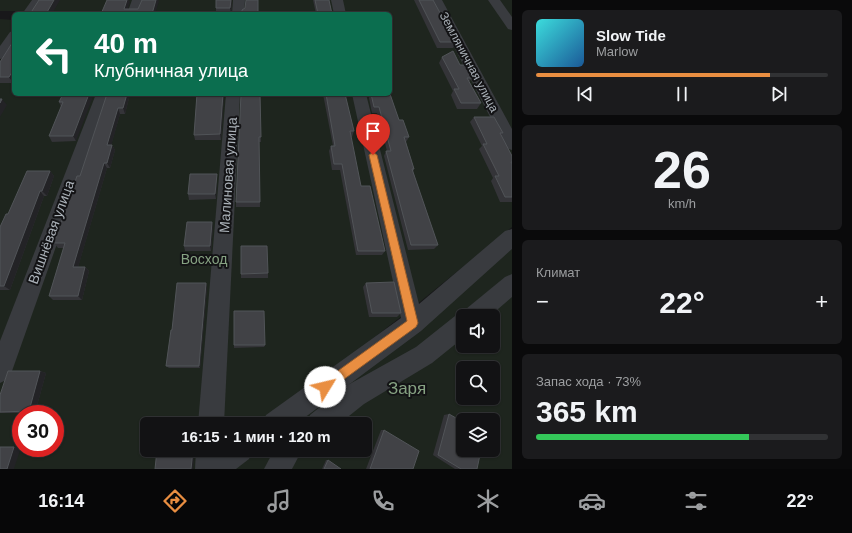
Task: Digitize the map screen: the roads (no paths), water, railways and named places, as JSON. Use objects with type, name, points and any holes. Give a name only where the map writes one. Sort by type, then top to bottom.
[{"type":"street","points":[[29,12],[38,0]]},
{"type":"street","points":[[134,12],[138,0]]},
{"type":"street","points":[[238,12],[239,0]]},
{"type":"street","points":[[336,0],[339,12]]},
{"type":"street","name":"Земляничная улица","points":[[436,0],[512,144]]},
{"type":"street","points":[[494,0],[512,26]]},
{"type":"street","points":[[0,55],[12,38]]},
{"type":"street","name":"Вишнёвая улица","points":[[0,371],[102,96]]},
{"type":"street","name":"Малиновая улица","points":[[211,417],[233,96]]},
{"type":"street","points":[[359,96],[413,323]]},
{"type":"street","points":[[285,417],[413,323],[512,236]]},
{"type":"street","points":[[482,309],[512,284]]},
{"type":"street","points":[[328,417],[355,395],[424,354],[456,329]]},
{"type":"street","points":[[208,469],[209,457]]},
{"type":"street","points":[[214,469],[230,457]]},
{"type":"street","points":[[276,469],[284,457]]},
{"type":"park label","name":"Восход","points":[[204,259]]},
{"type":"park label","name":"Заря","points":[[407,388]]}]
